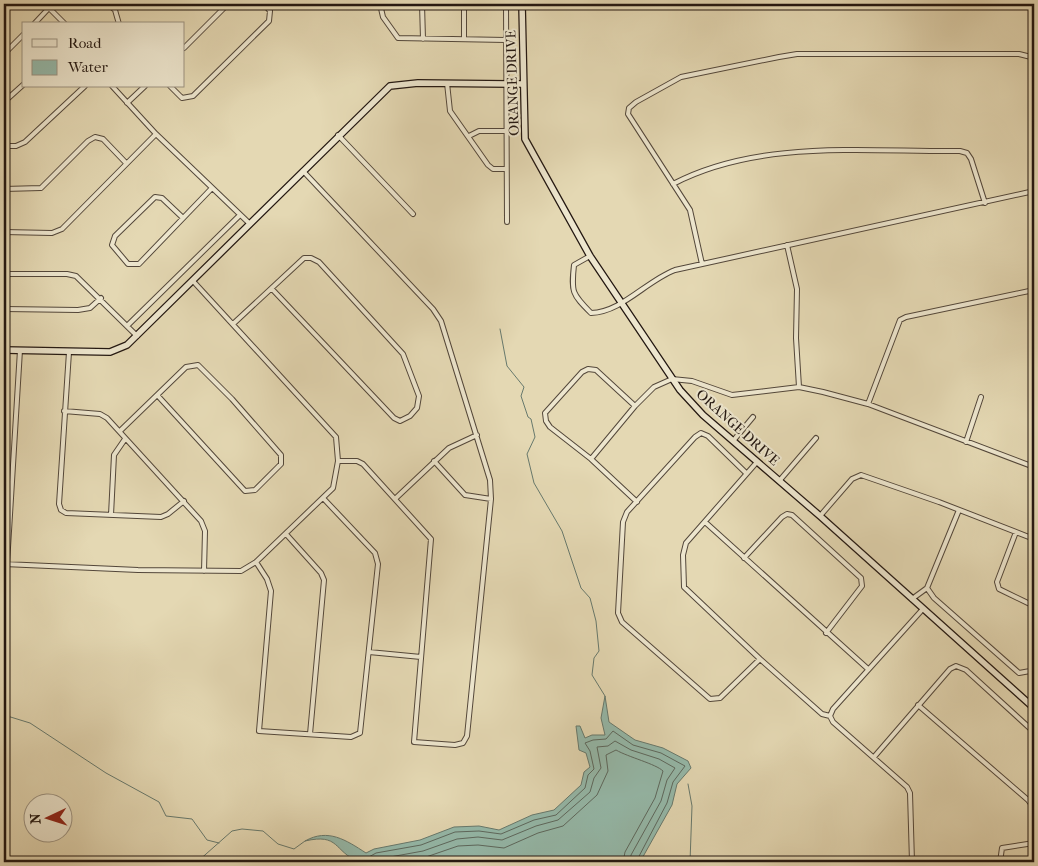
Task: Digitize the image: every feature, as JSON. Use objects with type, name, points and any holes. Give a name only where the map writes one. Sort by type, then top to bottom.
[{"type":"street","points":[[46,4],[63,22]]},
{"type":"street","points":[[108,4],[115,10],[118,22]]},
{"type":"street","points":[[185,47],[228,4]]},
{"type":"street","points":[[172,88],[182,98],[193,96],[269,21],[270,11],[264,4]]},
{"type":"street","points":[[380,4],[383,17],[398,38],[506,40]]},
{"type":"street","points":[[422,4],[423,39]]},
{"type":"street","points":[[464,4],[464,38]]},
{"type":"street","points":[[506,4],[505,169],[507,222]]},
{"type":"street","name":"ORANGE DRIVE","points":[[522,4],[522,84],[525,139],[590,256],[672,379],[690,402],[780,480],[922,610],[1034,708]]},
{"type":"street","points":[[36,22],[49,8]]},
{"type":"street","points":[[4,54],[22,36]]},
{"type":"street","points":[[702,264],[692,214],[628,114],[629,108],[636,102],[681,77],[797,54],[1019,54],[1031,57],[1034,62]]},
{"type":"street","points":[[4,350],[115,351],[127,345],[338,135],[390,86],[447,83],[522,84]]},
{"type":"street","points":[[447,83],[450,111],[488,165],[493,169],[505,169]]},
{"type":"street","points":[[4,102],[22,86]]},
{"type":"street","points":[[4,146],[16,146],[26,142],[83,88]]},
{"type":"street","points":[[114,88],[156,134],[250,224]]},
{"type":"street","points":[[127,103],[143,88]]},
{"type":"street","points":[[469,136],[479,131],[506,131]]},
{"type":"street","points":[[4,232],[52,233],[62,229],[156,134]]},
{"type":"street","points":[[338,135],[413,214]]},
{"type":"street","points":[[4,189],[41,188],[88,141],[95,137],[103,139],[126,163]]},
{"type":"street","points":[[673,184],[704,169],[788,152],[960,151],[967,153],[971,159],[985,203]]},
{"type":"street","points":[[303,171],[437,314],[448,339],[490,480],[491,499],[467,736],[463,743],[455,745],[414,742],[432,542],[426,532],[396,498],[363,464],[357,461],[338,461]]},
{"type":"street","points":[[182,218],[162,198],[155,197],[114,236],[112,245],[128,264],[139,264],[212,188]]},
{"type":"street","points":[[590,256],[574,265],[572,286],[574,296],[591,313],[606,313],[664,275],[702,264],[1034,191]]},
{"type":"street","points":[[128,325],[240,215]]},
{"type":"street","points":[[787,245],[797,289],[796,338],[799,387]]},
{"type":"street","points":[[233,324],[304,258],[311,258],[319,262],[403,354],[419,396],[417,408],[410,416],[400,421],[394,418],[272,289]]},
{"type":"street","points":[[4,274],[72,274],[82,279],[137,336]]},
{"type":"street","points":[[20,350],[5,564],[237,572],[256,562],[323,498],[334,485],[338,461],[338,445],[333,434],[193,281]]},
{"type":"street","points":[[868,404],[900,320],[906,316],[1034,290]]},
{"type":"street","points":[[4,309],[78,310],[90,308],[101,298]]},
{"type":"street","points":[[69,352],[64,411],[60,507],[66,512],[161,517],[168,514],[184,501]]},
{"type":"street","points":[[121,430],[186,367],[198,366],[232,399],[282,456],[281,464],[255,490],[246,491],[158,396]]},
{"type":"street","points":[[635,406],[596,370],[588,369],[582,372],[545,413],[546,421],[550,427],[591,459],[637,502]]},
{"type":"street","points":[[591,459],[635,406],[654,387],[672,379],[692,381],[737,396],[799,387],[868,404],[1034,467]]},
{"type":"street","points":[[966,442],[981,397]]},
{"type":"street","points":[[64,411],[104,415],[121,430],[124,438],[184,501],[204,527],[204,571]]},
{"type":"street","points":[[734,441],[753,417]]},
{"type":"street","points":[[746,473],[708,436],[701,433],[695,437],[627,512],[623,522],[618,613],[622,622],[710,699],[720,698],[760,659]]},
{"type":"street","points":[[396,498],[451,446],[477,435]]},
{"type":"street","points":[[111,515],[114,454],[124,438]]},
{"type":"street","points":[[780,480],[816,438]]},
{"type":"street","points":[[434,461],[465,495],[491,499]]},
{"type":"street","points":[[757,462],[686,543],[683,555],[684,587],[760,659],[822,714],[830,716],[833,722],[906,787],[910,793],[912,862]]},
{"type":"street","points":[[820,516],[852,479],[861,475],[1034,539]]},
{"type":"street","points":[[256,562],[267,579],[270,591],[259,731],[352,737],[360,733],[378,564],[374,553],[323,498]]},
{"type":"street","points":[[4,510],[10,510]]},
{"type":"street","points":[[912,599],[927,588],[959,510]]},
{"type":"street","points":[[744,558],[787,514],[792,515],[861,578],[862,586],[826,633]]},
{"type":"street","points":[[705,522],[868,669]]},
{"type":"street","points":[[1016,532],[998,582],[999,590],[1034,606]]},
{"type":"street","points":[[286,534],[321,573],[324,580],[310,734]]},
{"type":"street","points":[[927,588],[934,598],[1019,673],[1030,671],[1034,662]]},
{"type":"street","points":[[830,716],[833,709],[922,610]]},
{"type":"street","points":[[369,652],[421,657]]},
{"type":"street","points":[[874,758],[950,669],[956,666],[966,670],[1034,732]]},
{"type":"street","points":[[918,705],[1028,800],[1034,808]]},
{"type":"street","points":[[1000,862],[1002,848],[1034,843]]},
{"type":"water","points":[[605,696],[609,722],[635,740],[663,748],[688,761],[691,768],[677,784],[672,805],[640,862],[359,862],[351,858],[331,841],[316,839],[305,841],[321,836],[337,837],[366,853],[374,849],[420,840],[454,827],[479,826],[499,830],[532,815],[554,810],[581,785],[584,772],[590,767],[586,753],[579,750],[576,726],[580,726],[585,738],[592,735],[605,735],[601,718]]},
{"type":"waterway","points":[[500,329],[507,366],[524,387],[521,396],[528,417],[531,419],[535,437],[527,454],[534,483],[562,531],[581,588],[590,598],[596,621],[599,651],[594,658],[592,675],[605,696]]},
{"type":"waterway","points":[[4,715],[30,723],[106,773],[159,802],[166,816],[192,819],[207,840],[219,843]]},
{"type":"waterway","points":[[688,784],[692,806],[690,862]]},
{"type":"waterway","points":[[197,862],[232,831],[242,829],[263,831],[278,844],[294,849],[305,841]]}]
